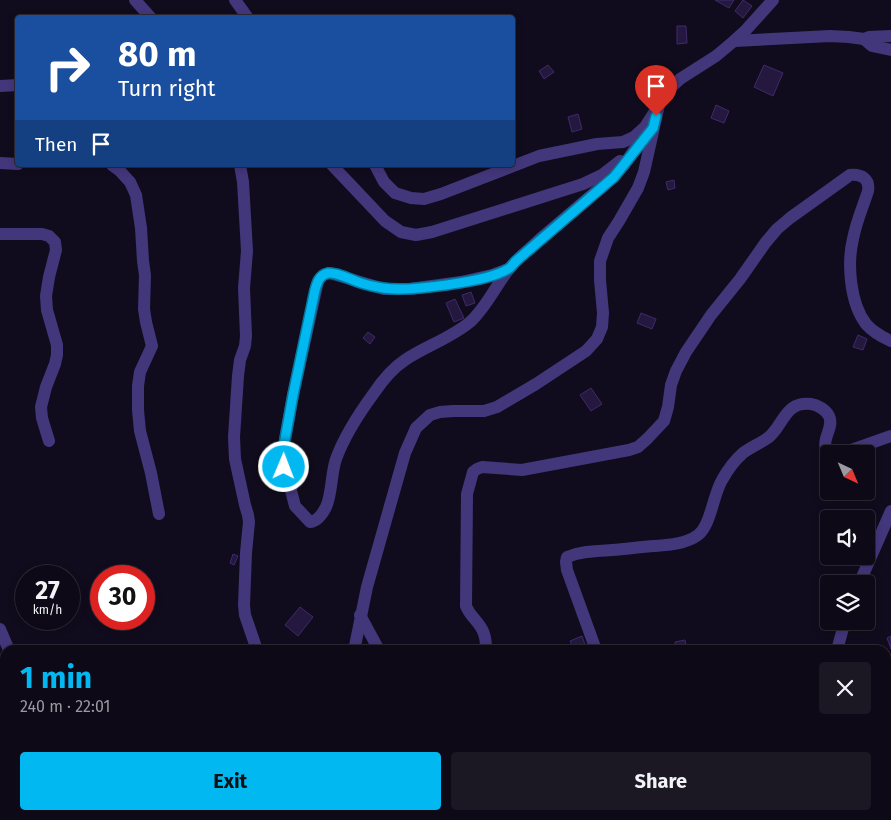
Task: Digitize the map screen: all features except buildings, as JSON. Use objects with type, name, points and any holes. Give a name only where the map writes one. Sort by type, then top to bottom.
[{"type":"street","points":[[135,0],[148,15]]},
{"type":"street","points":[[235,0],[246,15]]},
{"type":"street","points":[[515,165],[539,156],[596,144],[623,142],[634,137],[645,127],[669,89],[680,79],[716,56],[745,31],[773,0]]},
{"type":"street","points":[[864,40],[869,37],[891,36]]},
{"type":"street","points":[[734,40],[849,37],[864,40],[872,46],[891,50]]},
{"type":"street","points":[[0,86],[15,85]]},
{"type":"street","points":[[356,645],[360,614],[369,577],[405,453],[416,428],[423,419],[435,413],[453,410],[484,411],[503,404],[586,351],[597,338],[602,327],[600,261],[608,238],[638,188],[644,172],[659,105]]},
{"type":"street","points":[[508,269],[462,282],[410,289],[384,288],[330,273],[323,275],[318,281],[293,395],[282,456],[289,487],[296,506],[310,522],[319,517],[326,506],[336,458],[347,436],[374,392],[385,378],[403,361],[454,333],[471,321],[508,269],[614,177],[653,128]]},
{"type":"street","points":[[334,167],[385,221],[401,232],[416,235],[432,232],[583,184],[602,175],[635,149]]},
{"type":"street","points":[[0,163],[15,164]]},
{"type":"street","points":[[115,167],[130,182],[136,195],[141,228],[145,275],[144,309],[152,346],[140,372],[138,410],[140,431],[159,514]]},
{"type":"street","points":[[240,167],[243,182],[246,251],[244,288],[246,336],[238,376],[234,437],[235,459],[249,522],[246,553],[245,615],[255,645]]},
{"type":"street","points":[[376,167],[384,182],[395,193],[424,200],[511,167]]},
{"type":"street","points":[[486,645],[484,632],[469,613],[466,606],[467,494],[473,472],[477,468],[482,467],[522,470],[638,447],[664,421],[671,385],[686,352],[708,319],[766,242],[790,218],[850,175],[857,174],[863,177],[869,185],[849,256],[850,278],[855,299],[861,316],[867,325],[891,341]]},
{"type":"street","points":[[0,234],[42,234],[49,236],[55,242],[56,250],[46,296],[57,345],[57,355],[41,407],[42,418],[50,441]]},
{"type":"street","points":[[594,645],[567,570],[567,557],[585,552],[671,544],[688,540],[698,535],[707,522],[721,482],[728,470],[742,454],[764,440],[775,430],[784,415],[795,406],[803,403],[815,405],[829,416],[830,425],[824,445]]},
{"type":"street","points":[[866,445],[891,436]]},
{"type":"street","points":[[863,575],[891,511]]},
{"type":"street","points":[[360,614],[376,645]]},
{"type":"street","points":[[0,629],[8,645]]},
{"type":"street","points":[[838,645],[843,630]]},
{"type":"route","points":[[284,467],[282,456],[293,395],[315,290],[318,281],[323,275],[337,274],[384,288],[410,289],[462,282],[508,269],[614,177],[653,128],[656,116]]}]
